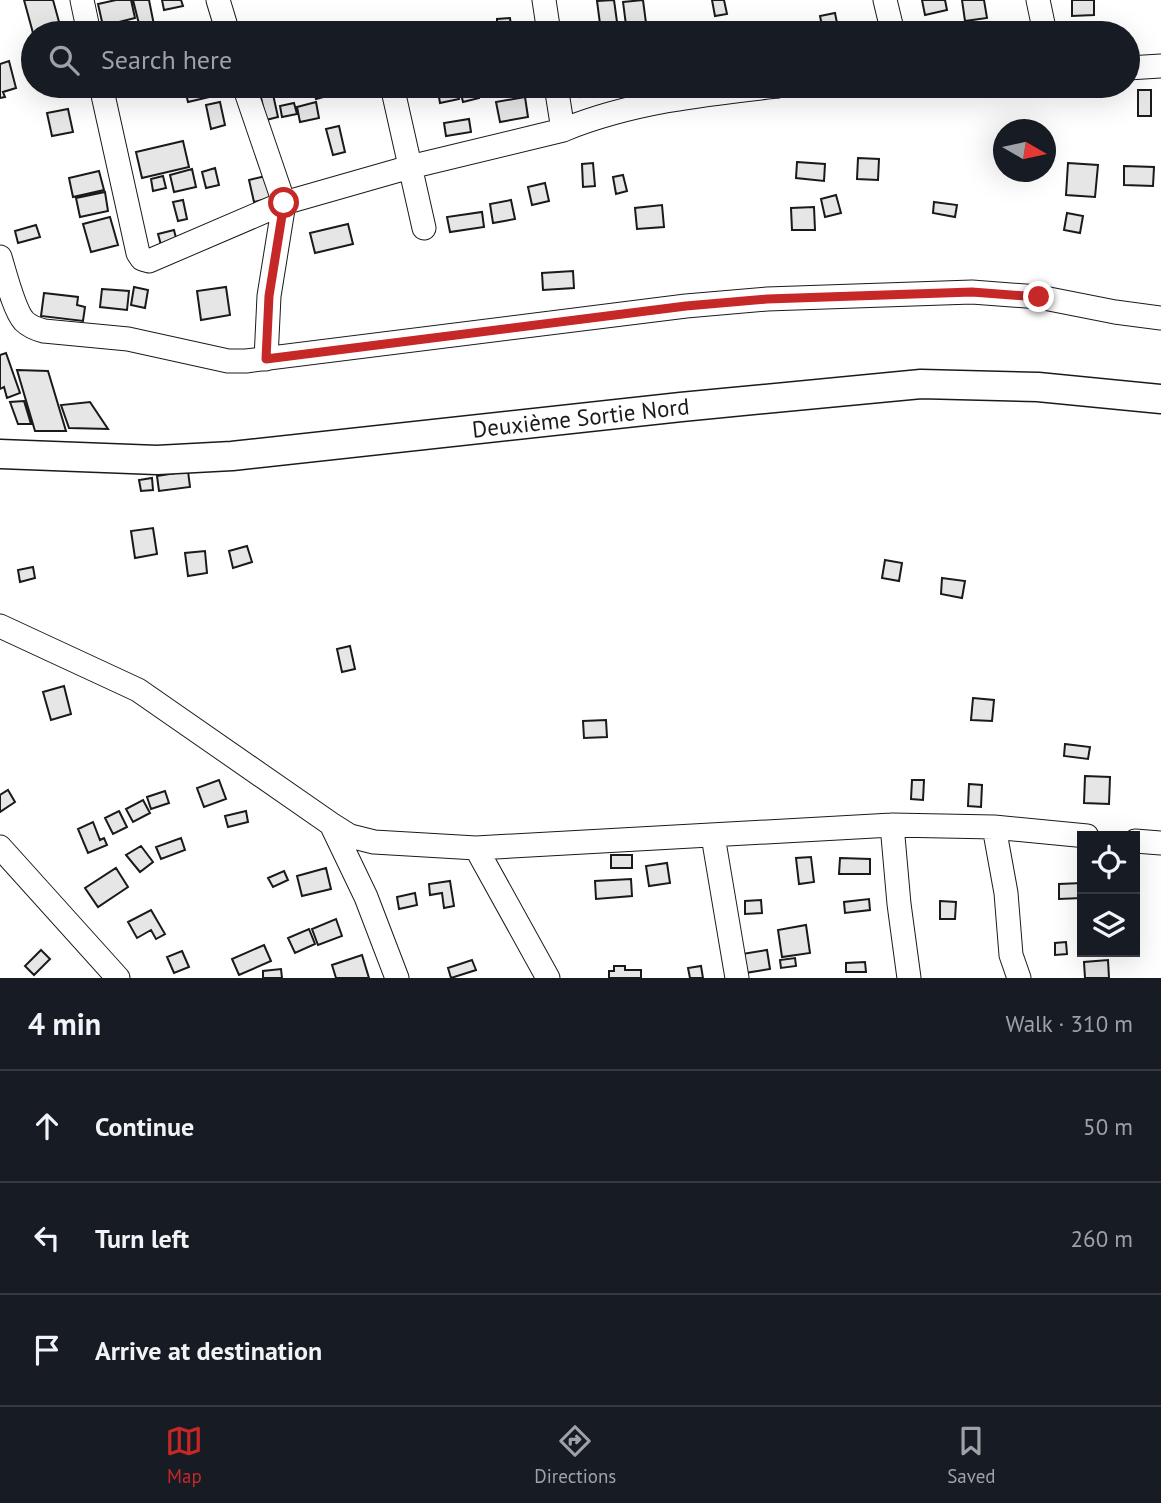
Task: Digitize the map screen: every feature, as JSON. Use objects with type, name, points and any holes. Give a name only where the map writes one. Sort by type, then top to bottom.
[{"type":"main road","name":"Deuxième Sortie Nord","points":[[0,454],[157,460],[232,456],[921,384],[1038,387],[1161,399]]},
{"type":"street","points":[[82,0],[86,21]]},
{"type":"street","points":[[218,0],[224,21]]},
{"type":"street","points":[[544,0],[547,21]]},
{"type":"street","points":[[885,0],[890,21]]},
{"type":"street","points":[[1038,0],[1042,21]]},
{"type":"street","points":[[1140,67],[1161,66]]},
{"type":"street","points":[[104,98],[138,253],[142,259],[149,261],[284,203],[410,167],[563,130],[624,110],[688,98]]},
{"type":"street","points":[[248,98],[284,203],[269,296],[266,359]]},
{"type":"street","points":[[395,98],[424,229]]},
{"type":"street","points":[[558,98],[563,130]]},
{"type":"street","points":[[0,257],[19,313],[33,328],[128,340],[246,362],[686,306],[767,299],[972,292],[1039,297],[1161,318]]},
{"type":"street","points":[[0,626],[138,690],[331,824],[351,836],[374,842],[476,848],[892,825],[994,827],[1077,835]]},
{"type":"street","points":[[331,824],[366,897],[397,978]]},
{"type":"street","points":[[892,825],[909,978]]},
{"type":"street","points":[[994,827],[1006,893],[1010,955],[1019,978]]},
{"type":"street","points":[[713,836],[737,978]]},
{"type":"street","points":[[1140,841],[1161,843]]},
{"type":"street","points":[[0,847],[118,978]]},
{"type":"street","points":[[476,848],[548,978]]},
{"type":"building","points":[[24,0],[53,0],[59,21],[30,21]]},
{"type":"building","points":[[131,0],[135,18],[102,21],[98,4]]},
{"type":"building","points":[[133,0],[149,0],[153,21],[138,21]]},
{"type":"building","points":[[162,0],[181,0],[183,6],[164,10]]},
{"type":"building","points":[[614,0],[617,21],[600,21],[597,1]]},
{"type":"building","points":[[643,0],[646,21],[625,21],[623,2]]},
{"type":"building","points":[[712,0],[724,0],[727,14],[715,16]]},
{"type":"building","points":[[922,0],[945,0],[947,10],[925,15]]},
{"type":"building","points":[[962,0],[984,0],[987,18],[965,21]]},
{"type":"building","points":[[1072,0],[1094,0],[1094,15],[1072,16]]},
{"type":"building","points":[[835,13],[837,21],[821,21],[820,16]]},
{"type":"building","points":[[510,18],[510,21],[497,21]]},
{"type":"building","points":[[9,61],[16,88],[3,92],[5,97],[0,98],[0,64]]},
{"type":"building","points":[[1140,90],[1151,90],[1151,116],[1138,116]]},
{"type":"building","points":[[187,98],[205,98],[188,102]]},
{"type":"building","points":[[261,98],[274,98],[278,117],[266,120]]},
{"type":"building","points":[[439,98],[459,98],[459,99],[440,103]]},
{"type":"building","points":[[462,98],[479,98],[463,102]]},
{"type":"building","points":[[525,98],[528,117],[500,122],[496,102]]},
{"type":"building","points":[[220,102],[225,125],[211,129],[206,105]]},
{"type":"building","points":[[316,102],[319,118],[300,122],[297,107]]},
{"type":"building","points":[[294,103],[297,114],[282,117],[280,106]]},
{"type":"building","points":[[68,109],[73,132],[52,136],[47,113]]},
{"type":"building","points":[[469,119],[471,132],[446,136],[444,123]]},
{"type":"building","points":[[339,126],[345,152],[333,155],[326,129]]},
{"type":"building","points":[[183,141],[189,167],[142,178],[136,152]]},
{"type":"building","points":[[858,158],[879,159],[878,180],[857,179]]},
{"type":"building","points":[[797,162],[825,164],[824,181],[796,178]]},
{"type":"building","points":[[593,163],[595,186],[583,187],[582,164]]},
{"type":"building","points":[[1068,163],[1098,165],[1095,197],[1066,195]]},
{"type":"building","points":[[1124,166],[1154,167],[1153,186],[1124,185]]},
{"type":"building","points":[[215,168],[219,185],[206,188],[202,172]]},
{"type":"building","points":[[192,169],[196,187],[174,192],[170,175]]},
{"type":"building","points":[[99,171],[104,190],[73,197],[69,178]]},
{"type":"building","points":[[270,175],[275,197],[254,202],[249,180]]},
{"type":"building","points":[[623,175],[627,191],[616,194],[613,177]]},
{"type":"building","points":[[163,176],[166,188],[153,191],[151,179]]},
{"type":"building","points":[[545,183],[549,201],[532,205],[528,187]]},
{"type":"building","points":[[105,192],[108,211],[80,217],[76,198]]},
{"type":"building","points":[[836,195],[841,213],[825,217],[821,199]]},
{"type":"building","points":[[183,200],[187,219],[178,221],[173,202]]},
{"type":"building","points":[[511,200],[515,219],[493,223],[490,204]]},
{"type":"building","points":[[934,202],[957,205],[955,217],[933,213]]},
{"type":"building","points":[[662,205],[664,227],[637,229],[635,208]]},
{"type":"building","points":[[814,207],[815,230],[792,230],[791,208]]},
{"type":"building","points":[[482,212],[484,227],[450,232],[447,217]]},
{"type":"building","points":[[1067,213],[1083,216],[1080,233],[1064,230]]},
{"type":"building","points":[[110,217],[118,245],[91,252],[83,224]]},
{"type":"building","points":[[348,224],[353,244],[315,253],[310,233]]},
{"type":"building","points":[[36,225],[40,237],[18,243],[15,231]]},
{"type":"building","points":[[174,230],[177,242],[161,245],[158,234]]},
{"type":"building","points":[[573,271],[574,288],[543,290],[542,273]]},
{"type":"building","points":[[134,287],[148,290],[145,308],[131,305]]},
{"type":"building","points":[[226,287],[230,315],[201,320],[197,291]]},
{"type":"building","points":[[102,289],[129,291],[127,310],[100,307]]},
{"type":"building","points":[[44,293],[78,297],[77,305],[85,307],[83,321],[41,316]]},
{"type":"building","points":[[6,353],[20,393],[7,398],[4,387],[0,389],[0,355]]},
{"type":"building","points":[[17,370],[48,371],[66,431],[35,431]]},
{"type":"building","points":[[24,401],[31,424],[18,424],[10,402]]},
{"type":"building","points":[[90,402],[108,429],[69,428],[61,405]]},
{"type":"building","points":[[188,471],[190,487],[159,491],[157,476]]},
{"type":"building","points":[[152,478],[153,490],[141,491],[139,480]]},
{"type":"building","points":[[153,528],[157,554],[135,558],[131,531]]},
{"type":"building","points":[[247,546],[252,562],[233,568],[229,551]]},
{"type":"building","points":[[205,551],[207,573],[188,576],[185,553]]},
{"type":"building","points":[[885,560],[902,563],[899,581],[882,578]]},
{"type":"building","points":[[33,567],[35,578],[20,582],[18,570]]},
{"type":"building","points":[[942,578],[965,581],[962,598],[941,594]]},
{"type":"building","points":[[350,646],[355,669],[342,672],[337,649]]},
{"type":"building","points":[[64,686],[71,714],[51,720],[43,692]]},
{"type":"building","points":[[973,698],[994,700],[992,721],[971,720]]},
{"type":"building","points":[[606,720],[607,737],[584,738],[583,721]]},
{"type":"building","points":[[1065,744],[1090,747],[1088,759],[1064,756]]},
{"type":"building","points":[[1085,776],[1110,777],[1109,804],[1084,803]]},
{"type":"building","points":[[219,780],[226,799],[204,807],[197,788]]},
{"type":"building","points":[[912,780],[924,780],[923,800],[911,799]]},
{"type":"building","points":[[969,784],[982,785],[981,807],[968,806]]},
{"type":"building","points":[[8,790],[15,802],[0,812],[0,795]]},
{"type":"building","points":[[165,791],[169,803],[151,809],[147,797]]},
{"type":"building","points":[[143,800],[150,813],[133,822],[126,809]]},
{"type":"building","points":[[119,811],[127,827],[113,834],[105,818]]},
{"type":"building","points":[[246,811],[248,822],[228,827],[225,816]]},
{"type":"building","points":[[93,822],[100,840],[104,838],[107,845],[88,853],[78,829]]},
{"type":"building","points":[[181,838],[185,850],[161,859],[156,847]]},
{"type":"building","points":[[141,846],[153,862],[140,872],[126,855]]},
{"type":"building","points":[[611,855],[632,855],[632,868],[611,868]]},
{"type":"building","points":[[811,857],[814,882],[799,884],[796,858]]},
{"type":"building","points":[[840,858],[870,859],[870,874],[839,874]]},
{"type":"building","points":[[667,863],[670,883],[649,886],[646,866]]},
{"type":"building","points":[[116,868],[128,887],[98,907],[85,888]]},
{"type":"building","points":[[326,868],[331,889],[302,896],[297,876]]},
{"type":"building","points":[[284,871],[288,880],[273,887],[268,878]]},
{"type":"building","points":[[631,879],[632,896],[596,899],[595,881]]},
{"type":"building","points":[[450,881],[454,906],[444,908],[442,893],[430,895],[429,884]]},
{"type":"building","points":[[1077,883],[1077,898],[1059,899],[1059,884]]},
{"type":"building","points":[[415,893],[417,905],[399,909],[397,897]]},
{"type":"building","points":[[869,899],[870,910],[845,913],[844,902]]},
{"type":"building","points":[[761,900],[762,913],[745,914],[745,901]]},
{"type":"building","points":[[940,901],[956,902],[955,919],[940,919]]},
{"type":"building","points":[[151,910],[165,934],[156,939],[151,930],[137,938],[128,922]]},
{"type":"building","points":[[336,919],[342,936],[318,945],[312,929]]},
{"type":"building","points":[[806,925],[810,953],[782,957],[778,930]]},
{"type":"building","points":[[309,929],[315,944],[295,953],[288,938]]},
{"type":"building","points":[[1066,942],[1067,954],[1055,955],[1055,943]]},
{"type":"building","points":[[264,945],[271,961],[239,975],[232,959]]},
{"type":"building","points":[[41,950],[50,959],[34,975],[25,966]]},
{"type":"building","points":[[767,950],[770,969],[745,973],[742,954]]},
{"type":"building","points":[[182,951],[189,967],[174,973],[167,957]]},
{"type":"building","points":[[362,955],[369,978],[336,978],[332,965]]},
{"type":"building","points":[[795,958],[796,966],[781,968],[780,960]]},
{"type":"building","points":[[472,960],[476,970],[451,978],[448,968]]},
{"type":"building","points":[[1108,960],[1109,978],[1085,978],[1084,962]]},
{"type":"building","points":[[865,962],[866,972],[846,972],[846,963]]},
{"type":"building","points":[[614,966],[625,966],[625,970],[641,970],[641,978],[609,978],[609,971],[614,971]]},
{"type":"building","points":[[701,966],[703,978],[690,978],[688,968]]},
{"type":"building","points":[[281,969],[282,978],[263,978],[263,971]]},
{"type":"route","points":[[284,203],[269,296],[266,359],[686,306],[767,299],[972,292],[1039,297]]}]
